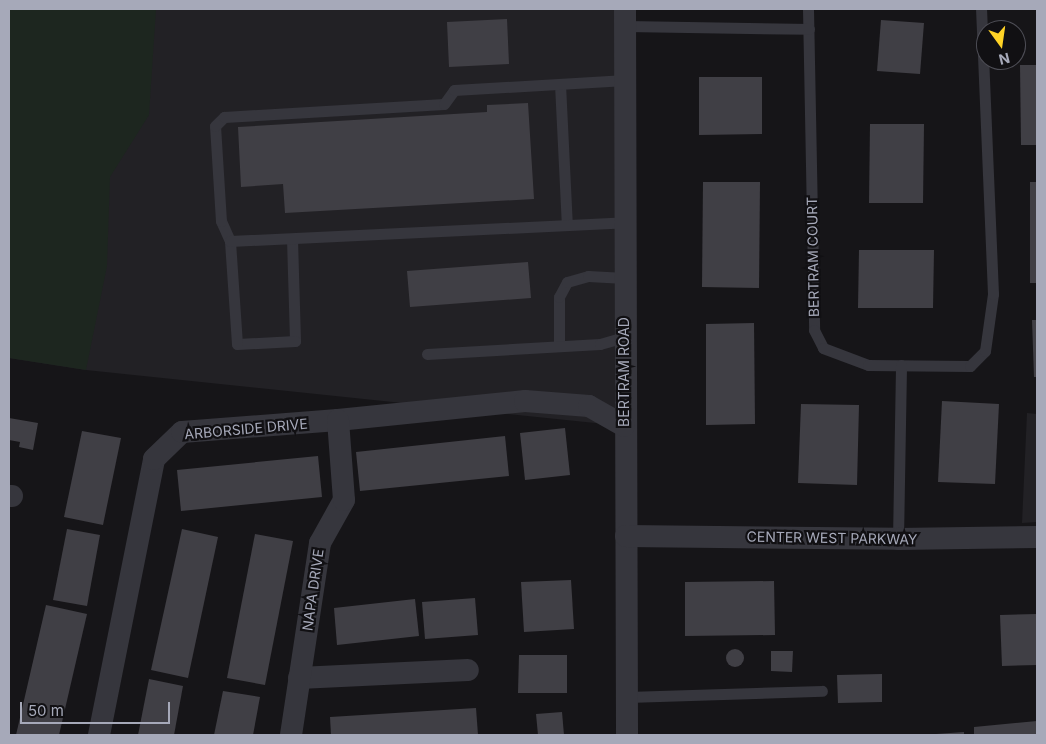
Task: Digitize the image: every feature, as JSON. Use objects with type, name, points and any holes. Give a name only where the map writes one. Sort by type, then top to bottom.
[{"type":"street","name":"BERTRAM ROAD","points":[[626,18],[624,426],[627,735]]},
{"type":"street","name":"ARBORSIDE DRIVE","points":[[99,735],[154,459],[182,432],[338,420],[525,401],[589,406],[624,426]]},
{"type":"street","name":"NAPA DRIVE","points":[[291,735],[320,543],[344,500],[338,420]]},
{"type":"street","name":"CENTER WEST PARKWAY","points":[[626,536],[898,539],[1037,537]]},
{"type":"street","points":[[299,678],[468,670]]},
{"type":"lane","name":"BERTRAM COURT","points":[[808,9],[814,330],[823,348],[868,365],[970,366],[985,351],[993,294],[980,9]]},
{"type":"lane","points":[[626,18],[809,29]]},
{"type":"lane","points":[[292,239],[295,341],[237,344],[230,241],[221,221],[215,126],[224,117],[444,104],[454,90],[626,80]]},
{"type":"lane","points":[[560,84],[567,225]]},
{"type":"lane","points":[[230,241],[626,222]]},
{"type":"lane","points":[[559,345],[559,298],[567,282],[588,276],[625,278]]},
{"type":"lane","points":[[427,354],[600,344],[624,337]]},
{"type":"lane","points":[[898,539],[901,365]]},
{"type":"lane","points":[[626,697],[822,691]]},
{"type":"shaded area","points":[[9,9],[618,9],[624,426],[86,370],[9,358]]},
{"type":"shaded area","points":[[9,9],[156,9],[149,115],[110,177],[107,266],[86,370],[9,358]]},
{"type":"shaded area","points":[[1027,413],[1037,414],[1037,522],[1022,523]]},
{"type":"building","points":[[507,19],[509,64],[449,67],[447,22]]},
{"type":"building","points":[[881,20],[924,23],[920,74],[877,71]]},
{"type":"building","points":[[1026,65],[1037,65],[1037,145],[1021,145],[1020,70],[1026,70]]},
{"type":"building","points":[[699,77],[762,77],[762,134],[699,135]]},
{"type":"building","points":[[528,103],[534,199],[285,213],[283,184],[241,187],[238,127],[487,112],[487,105]]},
{"type":"building","points":[[870,124],[924,124],[923,203],[869,203]]},
{"type":"building","points":[[703,182],[760,182],[759,288],[702,287]]},
{"type":"building","points":[[1030,182],[1037,182],[1037,283],[1030,283]]},
{"type":"building","points":[[859,250],[934,250],[933,308],[858,308]]},
{"type":"building","points":[[528,262],[531,298],[410,307],[407,271]]},
{"type":"building","points":[[1032,320],[1037,320],[1037,377],[1034,377]]},
{"type":"building","points":[[754,323],[755,424],[706,425],[706,324]]},
{"type":"building","points":[[942,401],[999,404],[995,484],[938,482]]},
{"type":"building","points":[[801,404],[859,405],[857,485],[798,483]]},
{"type":"building","points":[[9,418],[38,423],[33,450],[19,447],[20,442],[9,440]]},
{"type":"building","points":[[565,428],[570,475],[525,480],[520,433]]},
{"type":"building","points":[[82,431],[121,438],[103,525],[64,517]]},
{"type":"building","points":[[505,436],[509,476],[360,491],[356,452]]},
{"type":"building","points":[[318,456],[322,497],[181,511],[177,470]]},
{"type":"building","points":[[67,529],[100,535],[87,606],[53,600]]},
{"type":"building","points":[[182,529],[218,537],[188,678],[151,670]]},
{"type":"building","points":[[255,534],[293,541],[265,685],[227,678]]},
{"type":"building","points":[[571,580],[574,629],[524,632],[521,582]]},
{"type":"building","points":[[774,581],[775,635],[685,636],[685,582]]},
{"type":"building","points":[[475,598],[478,635],[425,639],[422,602]]},
{"type":"building","points":[[415,599],[419,636],[337,645],[334,608]]},
{"type":"building","points":[[46,605],[87,614],[59,735],[16,735]]},
{"type":"building","points":[[1037,614],[1037,665],[1002,666],[1000,615]]},
{"type":"building","points":[[731,649],[739,649],[744,654],[742,665],[731,667],[726,662],[726,654]]},
{"type":"building","points":[[771,651],[793,651],[792,672],[771,671]]},
{"type":"building","points":[[519,655],[567,655],[567,693],[518,693]]},
{"type":"building","points":[[882,674],[882,702],[838,703],[837,675]]},
{"type":"building","points":[[149,679],[183,686],[174,735],[138,735]]},
{"type":"building","points":[[223,691],[260,697],[253,735],[214,735]]},
{"type":"building","points":[[476,708],[478,735],[331,735],[330,717]]},
{"type":"building","points":[[562,712],[564,735],[538,735],[536,714]]},
{"type":"building","points":[[1037,721],[1037,735],[974,735],[974,727]]},
{"type":"building","points":[[964,732],[964,735],[936,735],[936,734]]}]
